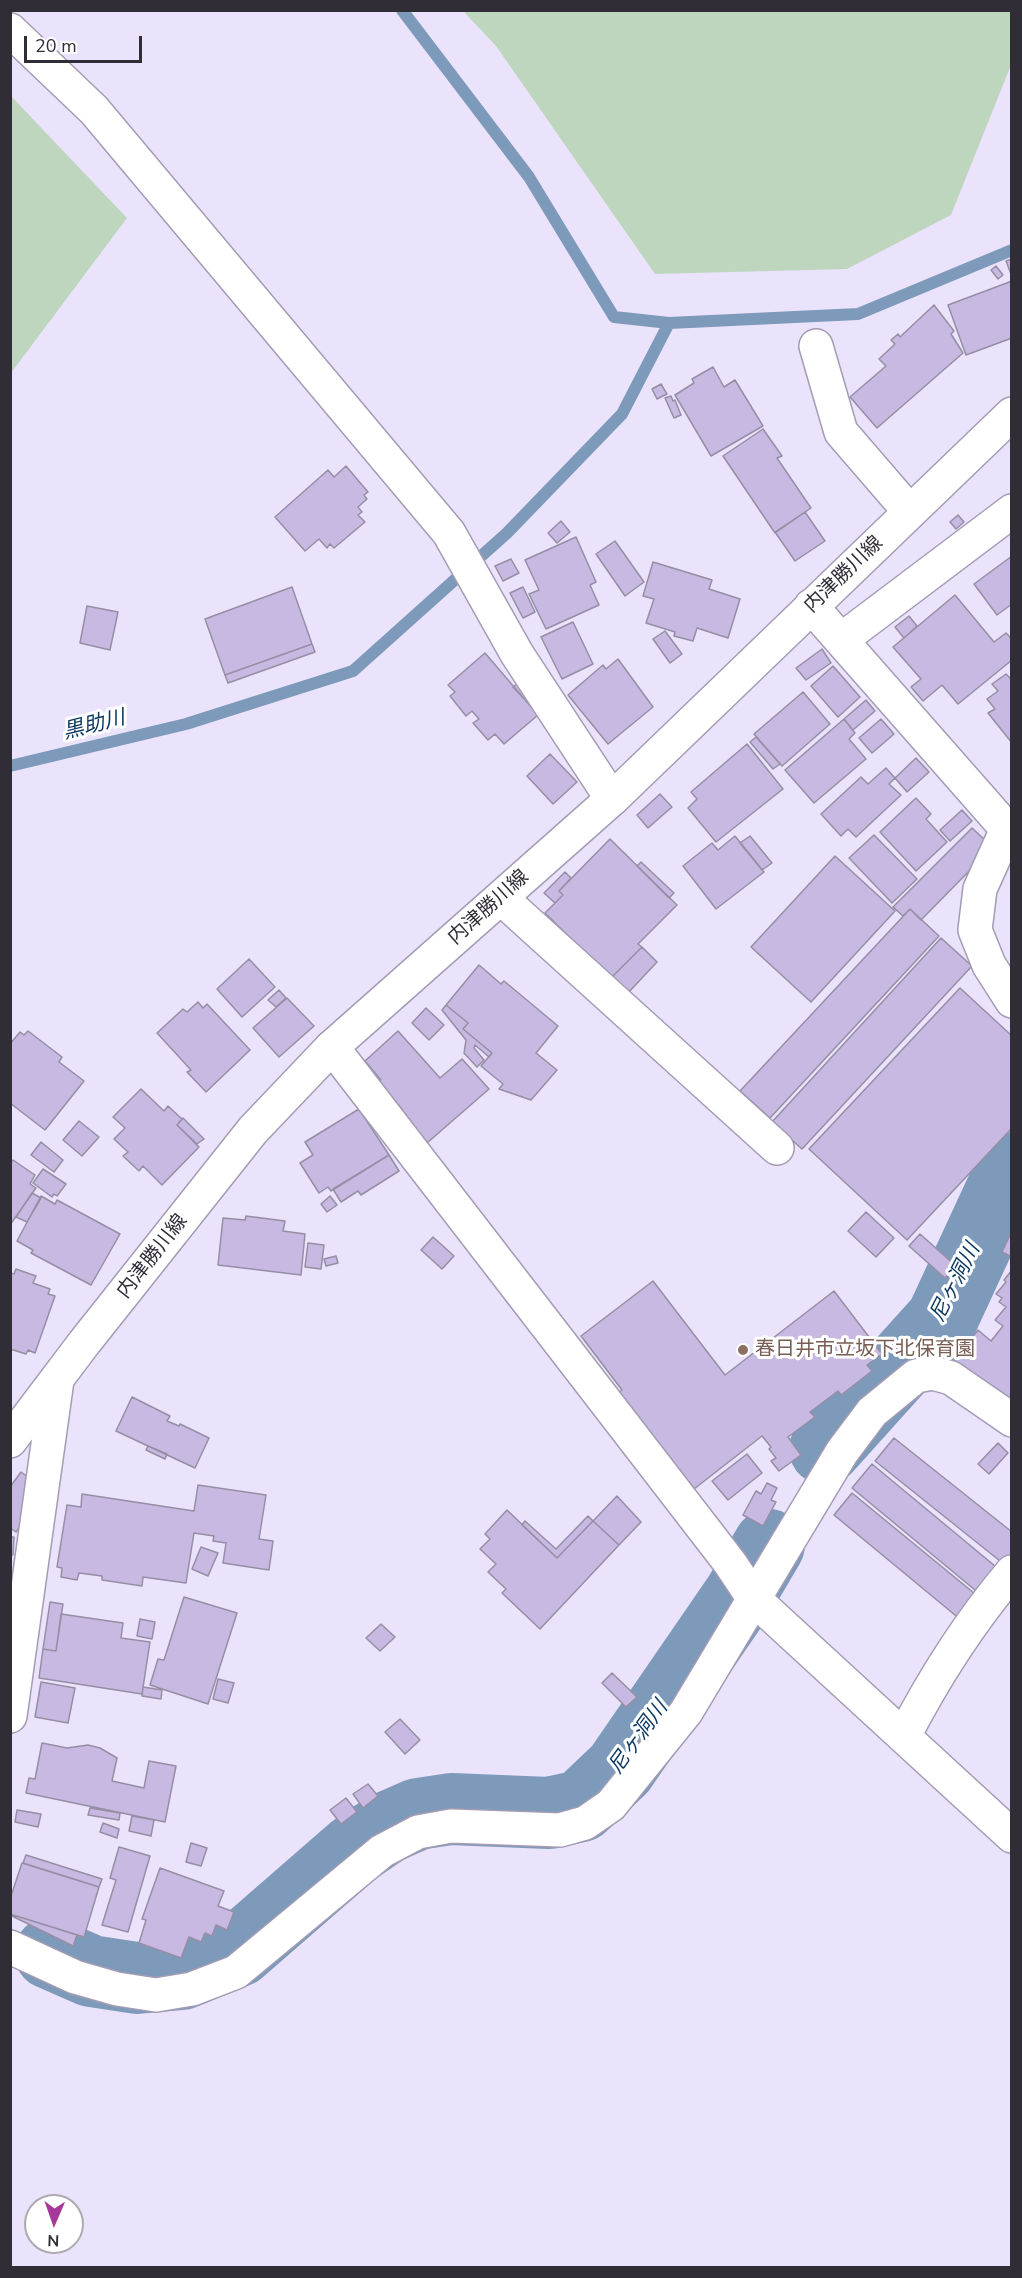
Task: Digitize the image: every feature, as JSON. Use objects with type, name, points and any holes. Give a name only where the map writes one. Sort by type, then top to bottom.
[{"type":"street","points":[[10,30],[94,110],[449,533],[517,654],[612,798]]},
{"type":"street","points":[[816,346],[841,432],[910,512]]},
{"type":"street","name":"内津勝川線","points":[[10,1441],[253,1130],[332,1047],[612,798],[1011,414]]},
{"type":"street","points":[[841,640],[1011,511]]},
{"type":"street","points":[[812,606],[1009,830],[980,889],[975,930],[989,966],[1011,1001]]},
{"type":"street","points":[[501,898],[777,1148]]},
{"type":"street","points":[[332,1047],[723,1554],[754,1599],[1011,1836]]},
{"type":"street","points":[[10,1947],[75,1977],[117,1989],[156,1995],[192,1989],[236,1972],[382,1851],[418,1832],[451,1826],[560,1830],[585,1823],[611,1805],[686,1712],[842,1452],[872,1412],[916,1376],[933,1373],[951,1378],[1011,1420]]},
{"type":"street","points":[[10,1716],[14,1665],[57,1380]]},
{"type":"street","points":[[903,1736],[930,1686],[980,1609],[1011,1572]]},
{"type":"green space","points":[[463,11],[1011,11],[1011,65],[951,215],[847,269],[655,274],[496,46]]},
{"type":"green space","points":[[11,96],[127,218],[11,373]]},
{"type":"building","points":[[1012,259],[1012,274],[1011,274],[1006,261]]},
{"type":"building","points":[[996,266],[1003,275],[998,279],[991,270]]},
{"type":"building","points":[[1012,281],[1012,338],[966,355],[948,305]]},
{"type":"building","points":[[934,305],[954,331],[951,334],[963,353],[877,428],[850,397],[886,366],[879,359],[895,344],[891,340],[898,334],[900,337]]},
{"type":"building","points":[[713,367],[724,387],[735,380],[763,426],[711,456],[675,395],[694,383],[692,379]]},
{"type":"building","points":[[661,384],[667,394],[657,399],[652,389]]},
{"type":"building","points":[[671,396],[681,415],[674,418],[665,398]]},
{"type":"building","points":[[763,429],[782,456],[777,458],[811,508],[775,533],[723,456]]},
{"type":"building","points":[[346,466],[368,492],[364,495],[367,499],[358,507],[362,512],[358,515],[365,522],[334,548],[330,544],[327,548],[319,539],[305,551],[275,517],[328,470],[334,477]]},
{"type":"building","points":[[805,512],[825,541],[795,561],[775,532]]},
{"type":"building","points":[[958,515],[964,522],[956,529],[950,522]]},
{"type":"building","points":[[561,521],[570,532],[557,543],[548,533]]},
{"type":"building","points":[[576,537],[596,582],[590,585],[599,605],[546,629],[529,594],[539,590],[525,560]]},
{"type":"building","points":[[615,541],[644,582],[625,596],[596,554]]},
{"type":"building","points":[[1012,556],[1012,604],[997,615],[974,584]]},
{"type":"building","points":[[511,559],[519,573],[503,581],[495,566]]},
{"type":"building","points":[[653,562],[712,580],[709,589],[740,599],[728,638],[697,628],[693,641],[674,636],[675,632],[646,623],[654,599],[643,596]]},
{"type":"building","points":[[292,587],[312,644],[225,675],[205,619]]},
{"type":"building","points":[[523,587],[535,612],[523,618],[510,593]]},
{"type":"building","points":[[955,595],[994,642],[1006,633],[1012,639],[1012,660],[958,704],[942,685],[923,701],[911,687],[921,679],[893,647]]},
{"type":"building","points":[[87,606],[118,612],[110,650],[80,643]]},
{"type":"building","points":[[909,616],[917,626],[904,638],[895,627]]},
{"type":"building","points":[[573,622],[593,664],[562,679],[541,637]]},
{"type":"building","points":[[665,631],[682,654],[670,663],[653,639]]},
{"type":"building","points":[[312,644],[315,652],[228,683],[225,675]]},
{"type":"building","points":[[822,649],[831,663],[806,680],[796,668]]},
{"type":"building","points":[[485,653],[538,715],[504,744],[495,734],[488,740],[473,723],[479,719],[472,711],[466,716],[450,696],[455,692],[448,685]]},
{"type":"building","points":[[618,659],[653,707],[608,744],[568,695],[603,665],[606,669]]},
{"type":"building","points":[[833,666],[860,697],[838,717],[811,686]]},
{"type":"building","points":[[1006,674],[1012,677],[1012,743],[988,713],[995,709],[987,699],[998,691],[992,684]]},
{"type":"building","points":[[517,684],[529,699],[526,701],[513,687]]},
{"type":"building","points":[[803,692],[830,724],[782,766],[754,734]]},
{"type":"building","points":[[866,700],[875,711],[853,730],[844,719]]},
{"type":"building","points":[[844,719],[855,733],[849,739],[866,759],[814,803],[785,770]]},
{"type":"building","points":[[881,719],[894,734],[872,753],[859,738]]},
{"type":"building","points":[[756,737],[780,764],[773,769],[750,742]]},
{"type":"building","points":[[747,744],[783,789],[716,842],[688,808],[697,799],[691,792]]},
{"type":"building","points":[[550,754],[577,782],[553,804],[527,776]]},
{"type":"building","points":[[916,758],[929,772],[907,792],[895,778]]},
{"type":"building","points":[[886,768],[895,778],[889,784],[901,795],[856,837],[848,829],[841,836],[821,814],[861,777],[868,784]]},
{"type":"building","points":[[660,794],[672,807],[648,828],[637,815]]},
{"type":"building","points":[[916,798],[931,814],[926,819],[947,842],[916,871],[880,832]]},
{"type":"building","points":[[962,810],[972,821],[950,841],[940,830]]},
{"type":"building","points":[[972,828],[987,842],[978,862],[921,920],[910,909],[903,916],[893,907]]},
{"type":"building","points":[[874,835],[917,879],[892,903],[849,858]]},
{"type":"building","points":[[735,836],[764,872],[716,909],[683,866],[712,843],[718,850]]},
{"type":"building","points":[[750,836],[772,863],[762,870],[740,843]]},
{"type":"building","points":[[610,839],[677,905],[638,944],[642,947],[611,978],[545,913],[563,895],[559,891]]},
{"type":"building","points":[[835,856],[895,911],[811,1002],[751,947]]},
{"type":"building","points":[[641,862],[674,893],[669,898],[637,866]]},
{"type":"building","points":[[565,872],[571,878],[559,891],[563,895],[555,903],[544,893]]},
{"type":"building","points":[[910,909],[939,936],[770,1118],[740,1091]]},
{"type":"building","points":[[941,938],[972,966],[802,1149],[772,1122]]},
{"type":"building","points":[[642,947],[657,962],[627,994],[611,978]]},
{"type":"building","points":[[249,959],[275,987],[242,1017],[217,989]]},
{"type":"building","points":[[479,965],[501,984],[504,981],[558,1026],[536,1053],[557,1070],[531,1100],[499,1089],[503,1084],[481,1066],[492,1053],[463,1029],[468,1023],[446,1005]]},
{"type":"building","points":[[960,988],[1012,1036],[1012,1128],[907,1240],[809,1149]]},
{"type":"building","points":[[279,990],[286,998],[276,1007],[268,1000]]},
{"type":"building","points":[[287,998],[314,1026],[279,1057],[253,1028]]},
{"type":"building","points":[[198,1002],[203,1008],[207,1004],[250,1050],[206,1092],[187,1072],[191,1070],[157,1033],[183,1009],[187,1012]]},
{"type":"building","points":[[446,1005],[468,1023],[463,1029],[492,1053],[489,1057],[475,1045],[474,1048],[484,1060],[477,1067],[464,1053],[466,1040],[442,1010]]},
{"type":"building","points":[[426,1008],[444,1025],[429,1040],[412,1023]]},
{"type":"building","points":[[28,1031],[62,1057],[59,1062],[84,1081],[45,1130],[10,1103],[10,1044],[20,1032],[24,1035]]},
{"type":"building","points":[[398,1031],[440,1078],[462,1059],[489,1089],[427,1143],[399,1112],[402,1109],[378,1082],[381,1080],[365,1061]]},
{"type":"building","points":[[141,1089],[164,1111],[168,1106],[182,1119],[177,1125],[199,1147],[162,1185],[143,1166],[139,1171],[123,1156],[128,1152],[114,1139],[125,1128],[113,1117]]},
{"type":"building","points":[[359,1109],[389,1155],[331,1191],[328,1187],[319,1193],[300,1163],[313,1155],[305,1142]]},
{"type":"building","points":[[183,1118],[204,1139],[197,1144],[177,1125]]},
{"type":"building","points":[[79,1121],[99,1137],[82,1156],[63,1140]]},
{"type":"building","points":[[41,1142],[63,1160],[54,1172],[31,1155]]},
{"type":"building","points":[[389,1155],[399,1171],[361,1195],[358,1191],[341,1202],[333,1189]]},
{"type":"building","points":[[13,1160],[35,1175],[30,1184],[36,1188],[10,1225],[10,1163]]},
{"type":"building","points":[[43,1169],[66,1184],[57,1196],[54,1194],[52,1197],[33,1183]]},
{"type":"building","points":[[32,1193],[41,1198],[27,1222],[16,1217]]},
{"type":"building","points":[[41,1196],[55,1204],[57,1200],[120,1234],[91,1285],[31,1253],[33,1250],[17,1241]]},
{"type":"building","points":[[330,1196],[337,1205],[327,1212],[321,1204]]},
{"type":"building","points":[[866,1212],[894,1238],[876,1257],[848,1231]]},
{"type":"building","points":[[246,1216],[285,1221],[283,1231],[305,1234],[301,1275],[218,1265],[223,1218],[245,1220]]},
{"type":"building","points":[[1012,1231],[1012,1257],[1002,1252]]},
{"type":"building","points":[[920,1234],[956,1266],[945,1278],[909,1246]]},
{"type":"building","points":[[433,1237],[454,1256],[442,1269],[421,1250]]},
{"type":"building","points":[[308,1243],[324,1245],[321,1269],[305,1267]]},
{"type":"building","points":[[336,1256],[338,1263],[326,1266],[324,1259]]},
{"type":"building","points":[[16,1269],[36,1276],[33,1283],[50,1289],[48,1294],[55,1296],[35,1353],[28,1350],[26,1354],[10,1349],[10,1273],[14,1274]]},
{"type":"building","points":[[1012,1270],[1012,1405],[954,1360],[978,1330],[991,1341],[1003,1326],[995,1320],[1006,1307],[999,1302],[1002,1298],[996,1294]]},
{"type":"building","points":[[653,1281],[725,1375],[834,1291],[882,1354],[867,1365],[872,1371],[841,1395],[838,1391],[810,1412],[815,1417],[788,1437],[801,1455],[779,1471],[771,1461],[776,1458],[769,1449],[771,1447],[762,1436],[694,1489],[618,1393],[622,1390],[581,1336]]},
{"type":"building","points":[[132,1397],[170,1416],[167,1421],[179,1426],[180,1424],[209,1438],[195,1468],[116,1431]]},
{"type":"building","points":[[894,1438],[1012,1532],[1012,1557],[1005,1565],[875,1461]]},
{"type":"building","points":[[998,1443],[1008,1453],[989,1474],[978,1464]]},
{"type":"building","points":[[148,1446],[167,1454],[165,1459],[146,1450]]},
{"type":"building","points":[[747,1454],[762,1473],[728,1500],[712,1481]]},
{"type":"building","points":[[872,1464],[1001,1571],[981,1595],[852,1488]]},
{"type":"building","points":[[21,1472],[35,1482],[31,1512],[16,1532],[10,1528],[10,1487]]},
{"type":"building","points":[[767,1483],[777,1488],[771,1500],[776,1502],[763,1526],[743,1515],[756,1491],[761,1494]]},
{"type":"building","points":[[198,1485],[266,1495],[259,1539],[273,1541],[269,1570],[223,1563],[226,1543],[213,1541],[214,1536],[194,1533],[186,1583],[143,1577],[142,1586],[102,1580],[102,1576],[79,1573],[77,1580],[61,1577],[62,1568],[57,1567],[67,1505],[81,1507],[82,1494],[194,1511]]},
{"type":"building","points":[[852,1493],[980,1598],[961,1620],[834,1515]]},
{"type":"building","points":[[617,1496],[641,1522],[619,1545],[593,1521]]},
{"type":"building","points":[[507,1510],[557,1558],[593,1521],[619,1545],[540,1629],[502,1593],[506,1589],[488,1572],[496,1564],[480,1549],[490,1539],[485,1534]]},
{"type":"building","points":[[588,1516],[593,1521],[557,1558],[522,1525],[525,1521],[556,1549]]},
{"type":"building","points":[[10,1537],[14,1537],[13,1555],[10,1554]]},
{"type":"building","points":[[201,1547],[218,1553],[208,1576],[192,1569]]},
{"type":"building","points":[[184,1597],[237,1613],[208,1704],[150,1685],[158,1659],[164,1660]]},
{"type":"building","points":[[50,1602],[63,1604],[56,1651],[43,1649]]},
{"type":"building","points":[[61,1614],[123,1623],[121,1638],[150,1642],[142,1694],[39,1678],[43,1649],[56,1651]]},
{"type":"building","points":[[140,1619],[155,1622],[152,1639],[137,1636]]},
{"type":"building","points":[[381,1624],[395,1637],[380,1651],[366,1638]]},
{"type":"building","points":[[612,1673],[637,1697],[626,1707],[602,1683]]},
{"type":"building","points":[[218,1679],[234,1683],[228,1703],[213,1699]]},
{"type":"building","points":[[41,1682],[75,1688],[68,1723],[35,1717]]},
{"type":"building","points":[[143,1687],[162,1690],[161,1699],[142,1696]]},
{"type":"building","points":[[400,1719],[420,1740],[405,1754],[385,1732]]},
{"type":"building","points":[[42,1743],[67,1748],[88,1745],[100,1748],[117,1758],[112,1781],[144,1788],[149,1761],[176,1766],[165,1822],[26,1793],[29,1778],[35,1779]]},
{"type":"building","points":[[368,1784],[378,1796],[363,1808],[353,1794]]},
{"type":"building","points":[[346,1798],[357,1812],[341,1824],[330,1810]]},
{"type":"building","points":[[90,1808],[120,1813],[119,1820],[88,1815]]},
{"type":"building","points":[[17,1810],[41,1814],[38,1827],[15,1822]]},
{"type":"building","points":[[132,1816],[154,1820],[151,1836],[129,1831]]},
{"type":"building","points":[[103,1823],[119,1829],[117,1838],[100,1832]]},
{"type":"building","points":[[191,1843],[207,1848],[201,1866],[186,1862]]},
{"type":"building","points":[[119,1847],[150,1856],[128,1932],[102,1925],[116,1880],[110,1878]]},
{"type":"building","points":[[26,1855],[102,1879],[99,1887],[23,1863]]},
{"type":"building","points":[[22,1863],[99,1887],[84,1937],[10,1914],[10,1899]]},
{"type":"building","points":[[160,1868],[224,1891],[218,1906],[234,1912],[227,1930],[216,1925],[212,1936],[205,1933],[201,1942],[189,1937],[181,1958],[139,1943],[146,1920],[142,1919]]},
{"type":"building","points":[[10,1915],[77,1935],[73,1946]]},
{"type":"waterway","points":[[402,10],[529,177],[614,317],[669,323]]},
{"type":"waterway","name":"黒助川","points":[[10,766],[186,724],[353,671],[507,533],[622,414],[669,323],[858,314],[1012,250]]},
{"type":"waterway","name":"尼ヶ洞川","points":[[825,1449],[942,1319],[1012,1168]]},
{"type":"waterway","name":"尼ヶ洞川","points":[[50,1953],[91,1971],[137,1978],[182,1974],[238,1951],[354,1850],[386,1828],[418,1814],[451,1809],[549,1813],[581,1806],[620,1769],[739,1596],[769,1545]]},
{"type":"place","name":"春日井市立坂下北保育園","points":[[743,1350]]}]
